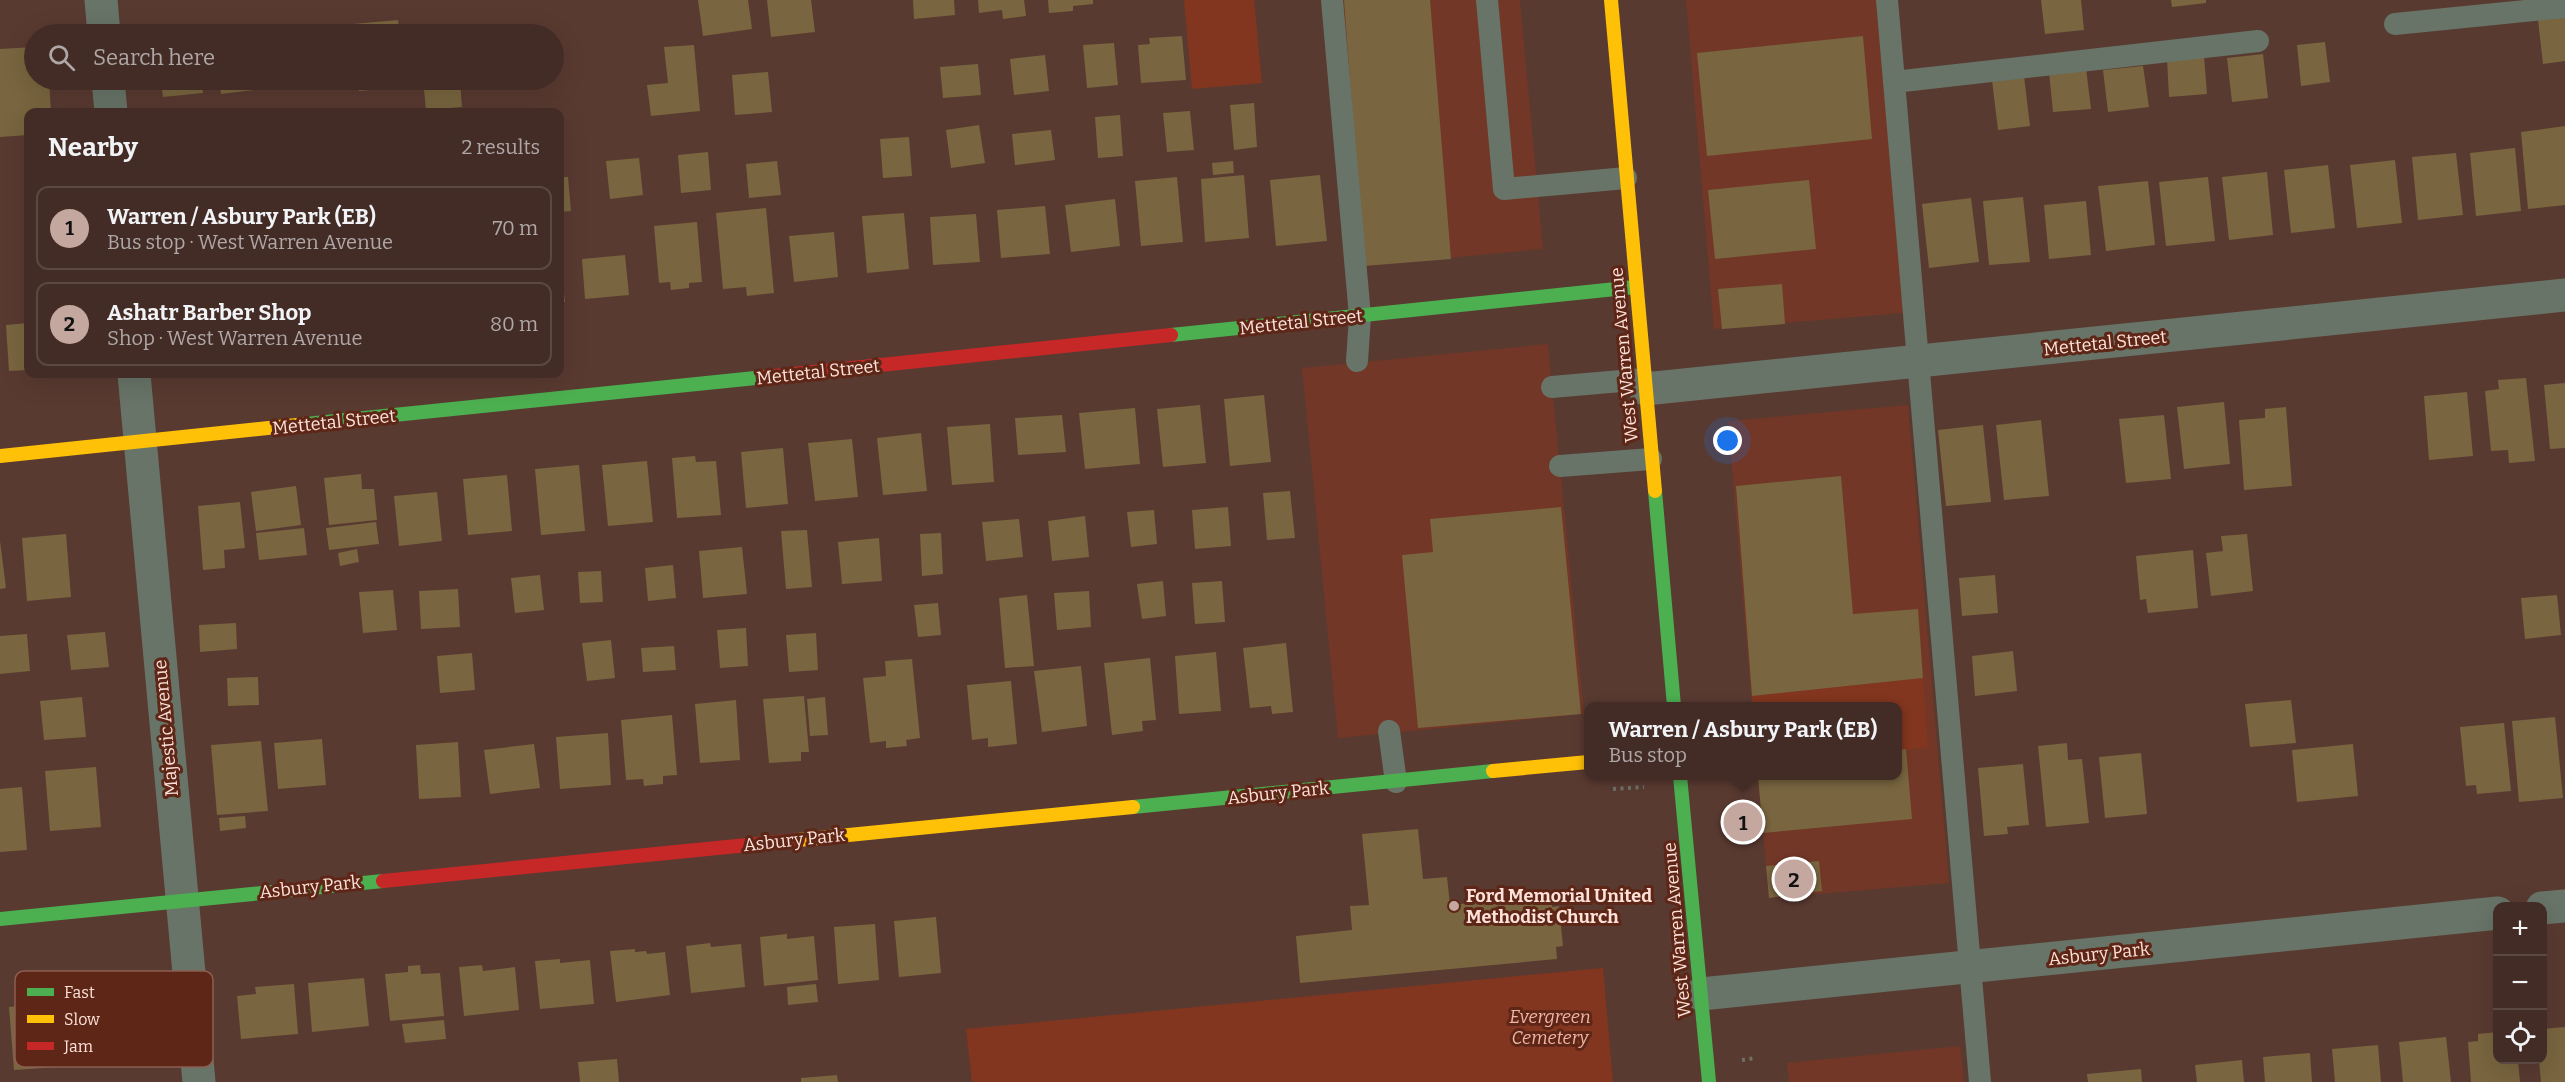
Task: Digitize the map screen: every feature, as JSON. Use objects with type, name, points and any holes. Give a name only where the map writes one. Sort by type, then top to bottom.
[{"type":"street","points":[[101,0],[103,24]]},
{"type":"street","name":"West Warren Avenue","points":[[1611,0],[1674,702]]},
{"type":"street","points":[[109,90],[111,108]]},
{"type":"street","name":"Mettetal Street","points":[[0,456],[1635,287]]},
{"type":"street","name":"Mettetal Street","points":[[1645,384],[1920,362],[2565,295]]},
{"type":"street","name":"Majestic Avenue","points":[[134,378],[189,971]]},
{"type":"street","name":"Asbury Park","points":[[0,919],[182,899],[1584,762]]},
{"type":"street","name":"West Warren Avenue","points":[[1680,780],[1708,1082]]},
{"type":"street","points":[[2547,908],[2565,906]]},
{"type":"street","name":"Asbury Park","points":[[1701,994],[2493,914]]},
{"type":"street","name":"Majestic Avenue","points":[[198,1067],[199,1082]]},
{"type":"lane","points":[[1332,0],[1360,316],[1357,361]]},
{"type":"lane","points":[[1487,0],[1504,189],[1626,178]]},
{"type":"lane","points":[[1887,0],[1920,362],[1980,1082]]},
{"type":"lane","points":[[2395,24],[2565,7]]},
{"type":"lane","points":[[1894,82],[2258,41]]},
{"type":"lane","points":[[1552,387],[1645,384]]},
{"type":"lane","points":[[1560,466],[1651,459]]},
{"type":"lane","points":[[1389,731],[1395,782]]},
{"type":"shaded area","points":[[1338,0],[1520,0],[1543,249],[1363,266]]},
{"type":"shaded area","points":[[1686,0],[1877,0],[1903,313],[1714,329]]},
{"type":"shaded area","points":[[1548,344],[1584,714],[1338,738],[1302,368]]},
{"type":"shaded area","points":[[1908,405],[1949,883],[1769,898],[1758,780],[1902,780],[1902,702],[1752,702],[1728,421]]},
{"type":"shaded area","points":[[1960,1046],[1964,1082],[1789,1082],[1787,1063]]},
{"type":"green space","points":[[1184,0],[1254,0],[1262,83],[1192,89]]},
{"type":"green space","points":[[1923,678],[1928,747],[1902,750],[1902,702],[1753,702],[1752,696]]},
{"type":"green space","name":"Evergreen Cemetery","points":[[1603,968],[1613,1082],[972,1082],[966,1029]]},
{"type":"building","points":[[698,0],[748,0],[752,29],[703,36]]},
{"type":"building","points":[[767,0],[811,0],[815,32],[771,37]]},
{"type":"building","points":[[913,0],[954,0],[955,15],[914,19]]},
{"type":"building","points":[[978,0],[1024,0],[1026,16],[1003,19],[1002,10],[979,13]]},
{"type":"building","points":[[1048,0],[1093,0],[1093,4],[1073,6],[1073,11],[1049,13]]},
{"type":"building","points":[[1344,0],[1430,0],[1451,259],[1364,266]]},
{"type":"building","points":[[2041,0],[2081,0],[2084,30],[2045,34]]},
{"type":"building","points":[[2171,0],[2206,0],[2206,3],[2172,7]]},
{"type":"building","points":[[2565,16],[2565,61],[2543,64],[2538,20]]},
{"type":"building","points":[[398,20],[399,24],[353,24]]},
{"type":"building","points":[[1182,36],[1186,80],[1141,83],[1138,45],[1150,44],[1149,38]]},
{"type":"building","points":[[1863,36],[1872,139],[1707,156],[1697,53]]},
{"type":"building","points":[[2325,42],[2330,82],[2301,86],[2297,45]]},
{"type":"building","points":[[1114,43],[1118,85],[1087,88],[1083,45]]},
{"type":"building","points":[[694,45],[700,111],[651,116],[647,85],[668,83],[664,47]]},
{"type":"building","points":[[24,48],[24,90],[50,90],[51,108],[24,108],[24,135],[0,137],[0,49]]},
{"type":"building","points":[[2263,54],[2268,98],[2232,102],[2227,58]]},
{"type":"building","points":[[1045,55],[1049,91],[1014,95],[1010,59]]},
{"type":"building","points":[[2204,56],[2207,94],[2169,97],[2167,58]]},
{"type":"building","points":[[978,64],[981,95],[943,98],[940,67]]},
{"type":"building","points":[[2143,66],[2149,107],[2108,112],[2103,70]]},
{"type":"building","points":[[2086,68],[2091,109],[2053,112],[2049,72]]},
{"type":"building","points":[[768,72],[772,112],[735,115],[732,75]]},
{"type":"building","points":[[2024,76],[2030,126],[1998,130],[1992,80]]},
{"type":"building","points":[[162,90],[203,90],[203,93],[163,97]]},
{"type":"building","points":[[220,90],[255,90],[221,94]]},
{"type":"building","points":[[424,90],[461,90],[462,107],[426,108]]},
{"type":"building","points":[[1254,103],[1257,147],[1234,150],[1230,105]]},
{"type":"building","points":[[1190,111],[1194,150],[1167,152],[1163,113]]},
{"type":"building","points":[[1120,115],[1123,156],[1098,158],[1095,117]]},
{"type":"building","points":[[979,125],[985,163],[951,168],[946,130]]},
{"type":"building","points":[[2565,126],[2565,205],[2528,209],[2521,132]]},
{"type":"building","points":[[1051,130],[1055,160],[1015,165],[1012,134]]},
{"type":"building","points":[[909,137],[912,176],[883,178],[880,139]]},
{"type":"building","points":[[2515,148],[2521,211],[2476,216],[2470,153]]},
{"type":"building","points":[[708,152],[711,190],[681,193],[678,155]]},
{"type":"building","points":[[2456,153],[2463,215],[2418,220],[2412,157]]},
{"type":"building","points":[[639,158],[643,195],[610,199],[606,161]]},
{"type":"building","points":[[2395,160],[2402,223],[2357,228],[2350,165]]},
{"type":"building","points":[[777,161],[781,195],[749,198],[746,164]]},
{"type":"building","points":[[1233,161],[1234,173],[1213,175],[1212,163]]},
{"type":"building","points":[[2328,165],[2335,228],[2291,233],[2284,170]]},
{"type":"building","points":[[2267,172],[2273,235],[2229,240],[2222,177]]},
{"type":"building","points":[[1244,175],[1249,238],[1205,242],[1201,179]]},
{"type":"building","points":[[1320,175],[1327,241],[1276,246],[1270,180]]},
{"type":"building","points":[[564,177],[568,177],[571,211],[564,212]]},
{"type":"building","points":[[1177,177],[1183,242],[1141,246],[1135,181]]},
{"type":"building","points":[[2208,177],[2215,241],[2166,246],[2159,182]]},
{"type":"building","points":[[1809,180],[1816,249],[1715,259],[1708,190]]},
{"type":"building","points":[[2148,181],[2155,245],[2106,251],[2098,186]]},
{"type":"building","points":[[2023,197],[2030,262],[1989,265],[1983,201]]},
{"type":"building","points":[[1971,198],[1979,262],[1929,268],[1922,204]]},
{"type":"building","points":[[1115,199],[1120,246],[1071,252],[1065,205]]},
{"type":"building","points":[[2086,201],[2091,255],[2049,259],[2044,205]]},
{"type":"building","points":[[1045,206],[1050,254],[1001,258],[997,210]]},
{"type":"building","points":[[766,208],[774,293],[747,296],[746,287],[723,289],[716,213]]},
{"type":"building","points":[[904,213],[909,269],[867,273],[862,216]]},
{"type":"building","points":[[976,214],[980,262],[933,265],[930,217]]},
{"type":"building","points":[[697,222],[702,282],[689,283],[689,288],[671,290],[670,282],[659,283],[654,226]]},
{"type":"building","points":[[834,232],[838,277],[794,282],[789,236]]},
{"type":"building","points":[[625,255],[629,295],[585,299],[582,259]]},
{"type":"building","points":[[1782,284],[1785,324],[1722,329],[1718,289]]},
{"type":"building","points":[[24,323],[24,370],[9,371],[6,325]]},
{"type":"building","points":[[2526,378],[2535,461],[2509,463],[2508,450],[2491,451],[2485,391],[2499,389],[2498,380]]},
{"type":"building","points":[[2565,383],[2565,448],[2550,449],[2544,385]]},
{"type":"building","points":[[2467,392],[2473,456],[2429,460],[2424,396]]},
{"type":"building","points":[[1264,395],[1271,462],[1230,466],[1224,399]]},
{"type":"building","points":[[2224,402],[2230,464],[2184,469],[2177,407]]},
{"type":"building","points":[[1200,405],[1206,463],[1163,467],[1157,409]]},
{"type":"building","points":[[2286,407],[2292,486],[2244,490],[2239,420],[2265,418],[2265,409]]},
{"type":"building","points":[[1135,408],[1140,464],[1085,469],[1079,413]]},
{"type":"building","points":[[1062,415],[1066,452],[1018,455],[1015,418]]},
{"type":"building","points":[[2164,415],[2171,479],[2126,483],[2119,419]]},
{"type":"building","points":[[2041,420],[2049,496],[2004,500],[1996,425]]},
{"type":"building","points":[[990,424],[994,482],[952,485],[947,427]]},
{"type":"building","points":[[1983,425],[1991,502],[1946,506],[1938,430]]},
{"type":"building","points":[[921,433],[927,491],[883,495],[877,438]]},
{"type":"building","points":[[852,439],[858,497],[815,501],[808,443]]},
{"type":"building","points":[[783,448],[788,504],[746,508],[741,452]]},
{"type":"building","points":[[695,456],[696,462],[716,461],[721,515],[677,518],[672,458]]},
{"type":"building","points":[[647,461],[653,522],[608,526],[602,465]]},
{"type":"building","points":[[579,465],[585,531],[541,535],[535,469]]},
{"type":"building","points":[[361,474],[362,489],[374,489],[377,520],[329,525],[324,478]]},
{"type":"building","points":[[507,475],[512,531],[468,535],[463,479]]},
{"type":"building","points":[[1841,476],[1853,614],[1918,609],[1923,678],[1752,696],[1736,486]]},
{"type":"building","points":[[296,486],[301,525],[256,531],[251,492]]},
{"type":"building","points":[[1290,491],[1295,538],[1267,540],[1263,493]]},
{"type":"building","points":[[437,492],[442,541],[399,546],[394,496]]},
{"type":"building","points":[[240,502],[245,548],[224,550],[225,568],[203,570],[198,506]]},
{"type":"building","points":[[1228,507],[1231,546],[1195,549],[1192,510]]},
{"type":"building","points":[[1561,507],[1581,714],[1418,728],[1402,555],[1433,552],[1430,519]]},
{"type":"building","points":[[1154,510],[1157,544],[1131,547],[1127,512]]},
{"type":"building","points":[[1085,516],[1089,557],[1052,561],[1048,521]]},
{"type":"building","points":[[1019,519],[1023,557],[986,561],[982,522]]},
{"type":"building","points":[[376,522],[379,544],[329,550],[326,528]]},
{"type":"building","points":[[304,528],[307,555],[259,560],[256,533]]},
{"type":"building","points":[[807,530],[812,587],[786,589],[781,531]]},
{"type":"building","points":[[941,533],[943,574],[922,576],[920,534]]},
{"type":"building","points":[[66,534],[71,597],[27,601],[22,538]]},
{"type":"building","points":[[2247,534],[2253,591],[2211,596],[2206,553],[2223,551],[2221,536]]},
{"type":"building","points":[[879,538],[882,581],[842,584],[838,542]]},
{"type":"building","points":[[0,541],[6,588],[0,589]]},
{"type":"building","points":[[742,547],[747,594],[703,598],[699,551]]},
{"type":"building","points":[[357,549],[359,562],[340,566],[338,553]]},
{"type":"building","points":[[2193,550],[2198,608],[2148,613],[2146,599],[2140,600],[2136,556]]},
{"type":"building","points":[[673,565],[676,598],[648,601],[645,568]]},
{"type":"building","points":[[601,571],[603,602],[580,603],[578,572]]},
{"type":"building","points":[[540,575],[544,610],[515,613],[511,578]]},
{"type":"building","points":[[1995,575],[1998,613],[1962,616],[1959,578]]},
{"type":"building","points":[[1163,581],[1166,616],[1142,619],[1137,584]]},
{"type":"building","points":[[1222,581],[1225,622],[1195,624],[1192,583]]},
{"type":"building","points":[[458,589],[460,627],[421,629],[419,591]]},
{"type":"building","points":[[393,590],[397,630],[363,633],[359,592]]},
{"type":"building","points":[[1089,591],[1091,627],[1057,630],[1054,593]]},
{"type":"building","points":[[1027,595],[1034,666],[1005,668],[999,598]]},
{"type":"building","points":[[2557,595],[2561,635],[2525,639],[2521,598]]},
{"type":"building","points":[[938,603],[941,635],[918,637],[914,605]]},
{"type":"building","points":[[236,623],[237,649],[200,652],[199,625]]},
{"type":"building","points":[[746,628],[748,666],[720,668],[717,630]]},
{"type":"building","points":[[105,632],[109,667],[71,670],[67,635]]},
{"type":"building","points":[[816,633],[818,670],[789,672],[786,635]]},
{"type":"building","points":[[27,634],[30,671],[0,674],[0,636]]},
{"type":"building","points":[[611,640],[615,678],[587,681],[582,643]]},
{"type":"building","points":[[1286,643],[1293,712],[1272,714],[1271,706],[1250,708],[1243,648]]},
{"type":"building","points":[[674,646],[676,670],[643,672],[641,648]]},
{"type":"building","points":[[2013,651],[2017,691],[1975,696],[1972,656]]},
{"type":"building","points":[[1216,652],[1221,711],[1179,714],[1175,656]]},
{"type":"building","points":[[472,653],[475,690],[440,693],[437,656]]},
{"type":"building","points":[[1150,658],[1156,720],[1142,721],[1143,731],[1112,735],[1104,663]]},
{"type":"building","points":[[912,659],[920,738],[906,740],[907,746],[886,748],[886,741],[870,743],[863,678],[886,676],[885,661]]},
{"type":"building","points":[[1081,666],[1087,726],[1042,732],[1034,671]]},
{"type":"building","points":[[258,677],[259,705],[228,706],[227,678]]},
{"type":"building","points":[[1011,681],[1017,744],[988,747],[988,738],[972,740],[967,685]]},
{"type":"building","points":[[804,696],[809,752],[801,752],[801,761],[769,763],[763,699]]},
{"type":"building","points":[[82,697],[86,737],[44,740],[40,701]]},
{"type":"building","points":[[825,697],[828,735],[810,736],[807,699]]},
{"type":"building","points":[[736,700],[740,760],[700,763],[695,704]]},
{"type":"building","points":[[2291,700],[2296,743],[2250,747],[2245,704]]},
{"type":"building","points":[[672,715],[677,775],[663,776],[663,784],[644,786],[643,779],[626,780],[621,720]]},
{"type":"building","points":[[2555,717],[2563,798],[2519,802],[2512,721]]},
{"type":"building","points":[[2504,723],[2511,791],[2477,794],[2476,785],[2466,786],[2460,727]]},
{"type":"building","points":[[608,733],[611,785],[560,789],[556,737]]},
{"type":"building","points":[[322,739],[326,785],[278,789],[274,743]]},
{"type":"building","points":[[261,741],[268,811],[217,815],[211,745]]},
{"type":"building","points":[[458,742],[461,797],[419,799],[416,745]]},
{"type":"building","points":[[2067,743],[2068,760],[2082,759],[2089,823],[2046,827],[2038,746]]},
{"type":"building","points":[[534,744],[540,788],[490,794],[484,750]]},
{"type":"building","points":[[2353,744],[2358,796],[2297,802],[2292,750]]},
{"type":"building","points":[[1906,749],[1912,819],[1763,833],[1758,780],[1902,780],[1902,750]]},
{"type":"building","points":[[2141,753],[2147,814],[2105,818],[2099,757]]},
{"type":"building","points":[[2023,764],[2029,825],[2007,827],[2008,834],[1984,836],[1978,768]]},
{"type":"building","points":[[96,767],[101,827],[50,831],[45,771]]},
{"type":"building","points":[[22,787],[27,850],[0,852],[0,789]]},
{"type":"building","points":[[245,816],[246,828],[220,831],[219,818]]},
{"type":"building","name":"Ford Memorial United Methodist Church","points":[[1418,829],[1423,879],[1447,877],[1450,905],[1551,895],[1552,907],[1559,906],[1563,946],[1556,947],[1557,959],[1300,983],[1296,936],[1352,930],[1350,906],[1369,905],[1362,834]]},
{"type":"building","points":[[1819,861],[1822,891],[1769,898],[1766,866]]},
{"type":"building","points":[[936,917],[941,973],[899,977],[894,921]]},
{"type":"building","points":[[875,924],[879,980],[838,984],[834,927]]},
{"type":"building","points":[[787,934],[787,939],[814,936],[818,980],[764,986],[760,937]]},
{"type":"building","points":[[710,943],[711,947],[741,944],[745,987],[691,993],[686,946]]},
{"type":"building","points":[[635,949],[635,952],[646,951],[647,954],[665,952],[670,995],[616,1002],[610,951]]},
{"type":"building","points":[[560,959],[560,963],[590,960],[594,1004],[540,1009],[535,961]]},
{"type":"building","points":[[420,965],[421,974],[440,973],[444,1016],[390,1021],[385,974],[408,972],[408,966]]},
{"type":"building","points":[[482,965],[483,971],[515,967],[519,1010],[464,1016],[459,967]]},
{"type":"building","points":[[364,978],[369,1026],[312,1032],[308,983]]},
{"type":"building","points":[[294,984],[298,1034],[241,1039],[237,996],[256,994],[255,987]]},
{"type":"building","points":[[816,984],[818,1002],[788,1005],[787,987]]},
{"type":"building","points":[[9,1007],[15,1007],[15,1067],[58,1067],[14,1070]]},
{"type":"building","points":[[444,1020],[446,1039],[405,1043],[402,1024]]},
{"type":"building","points":[[2565,1027],[2565,1082],[2541,1082],[2539,1064],[2547,1064],[2547,1029]]},
{"type":"building","points":[[2493,1032],[2493,1064],[2518,1064],[2520,1082],[2471,1082],[2468,1042],[2478,1041],[2478,1034]]},
{"type":"building","points":[[2446,1037],[2451,1082],[2403,1082],[2399,1042]]},
{"type":"building","points":[[2378,1045],[2381,1082],[2335,1082],[2332,1049]]},
{"type":"building","points":[[2310,1053],[2312,1082],[2265,1082],[2263,1057]]},
{"type":"building","points":[[617,1059],[619,1082],[580,1082],[578,1062]]},
{"type":"building","points":[[2242,1060],[2244,1082],[2197,1082],[2195,1065]]},
{"type":"building","points":[[2141,1069],[2142,1082],[2088,1082],[2087,1074]]},
{"type":"building","points":[[837,1075],[838,1082],[801,1082],[801,1078]]},
{"type":"traffic: fast","points":[[1171,335],[1635,287]]},
{"type":"traffic: fast","points":[[306,424],[765,377]]},
{"type":"traffic: fast","points":[[1655,491],[1674,702]]},
{"type":"traffic: fast","points":[[1133,807],[1493,771]]},
{"type":"traffic: fast","points":[[1680,780],[1709,1082]]},
{"type":"traffic: fast","points":[[0,919],[383,881]]},
{"type":"traffic: slow","points":[[1611,0],[1655,491]]},
{"type":"traffic: slow","points":[[0,456],[306,424]]},
{"type":"traffic: slow","points":[[1493,771],[1584,762]]},
{"type":"traffic: slow","points":[[798,840],[1133,807]]},
{"type":"traffic: jam","points":[[765,377],[1171,335]]},
{"type":"traffic: jam","points":[[383,881],[798,840]]},
{"type":"place","name":"Warren / Asbury Park (EB)","points":[[1743,822]]},
{"type":"place","name":"Ashatr Barber Shop","points":[[1794,879]]},
{"type":"place","name":"Ford Memorial United Methodist Church","points":[[1454,906]]}]
